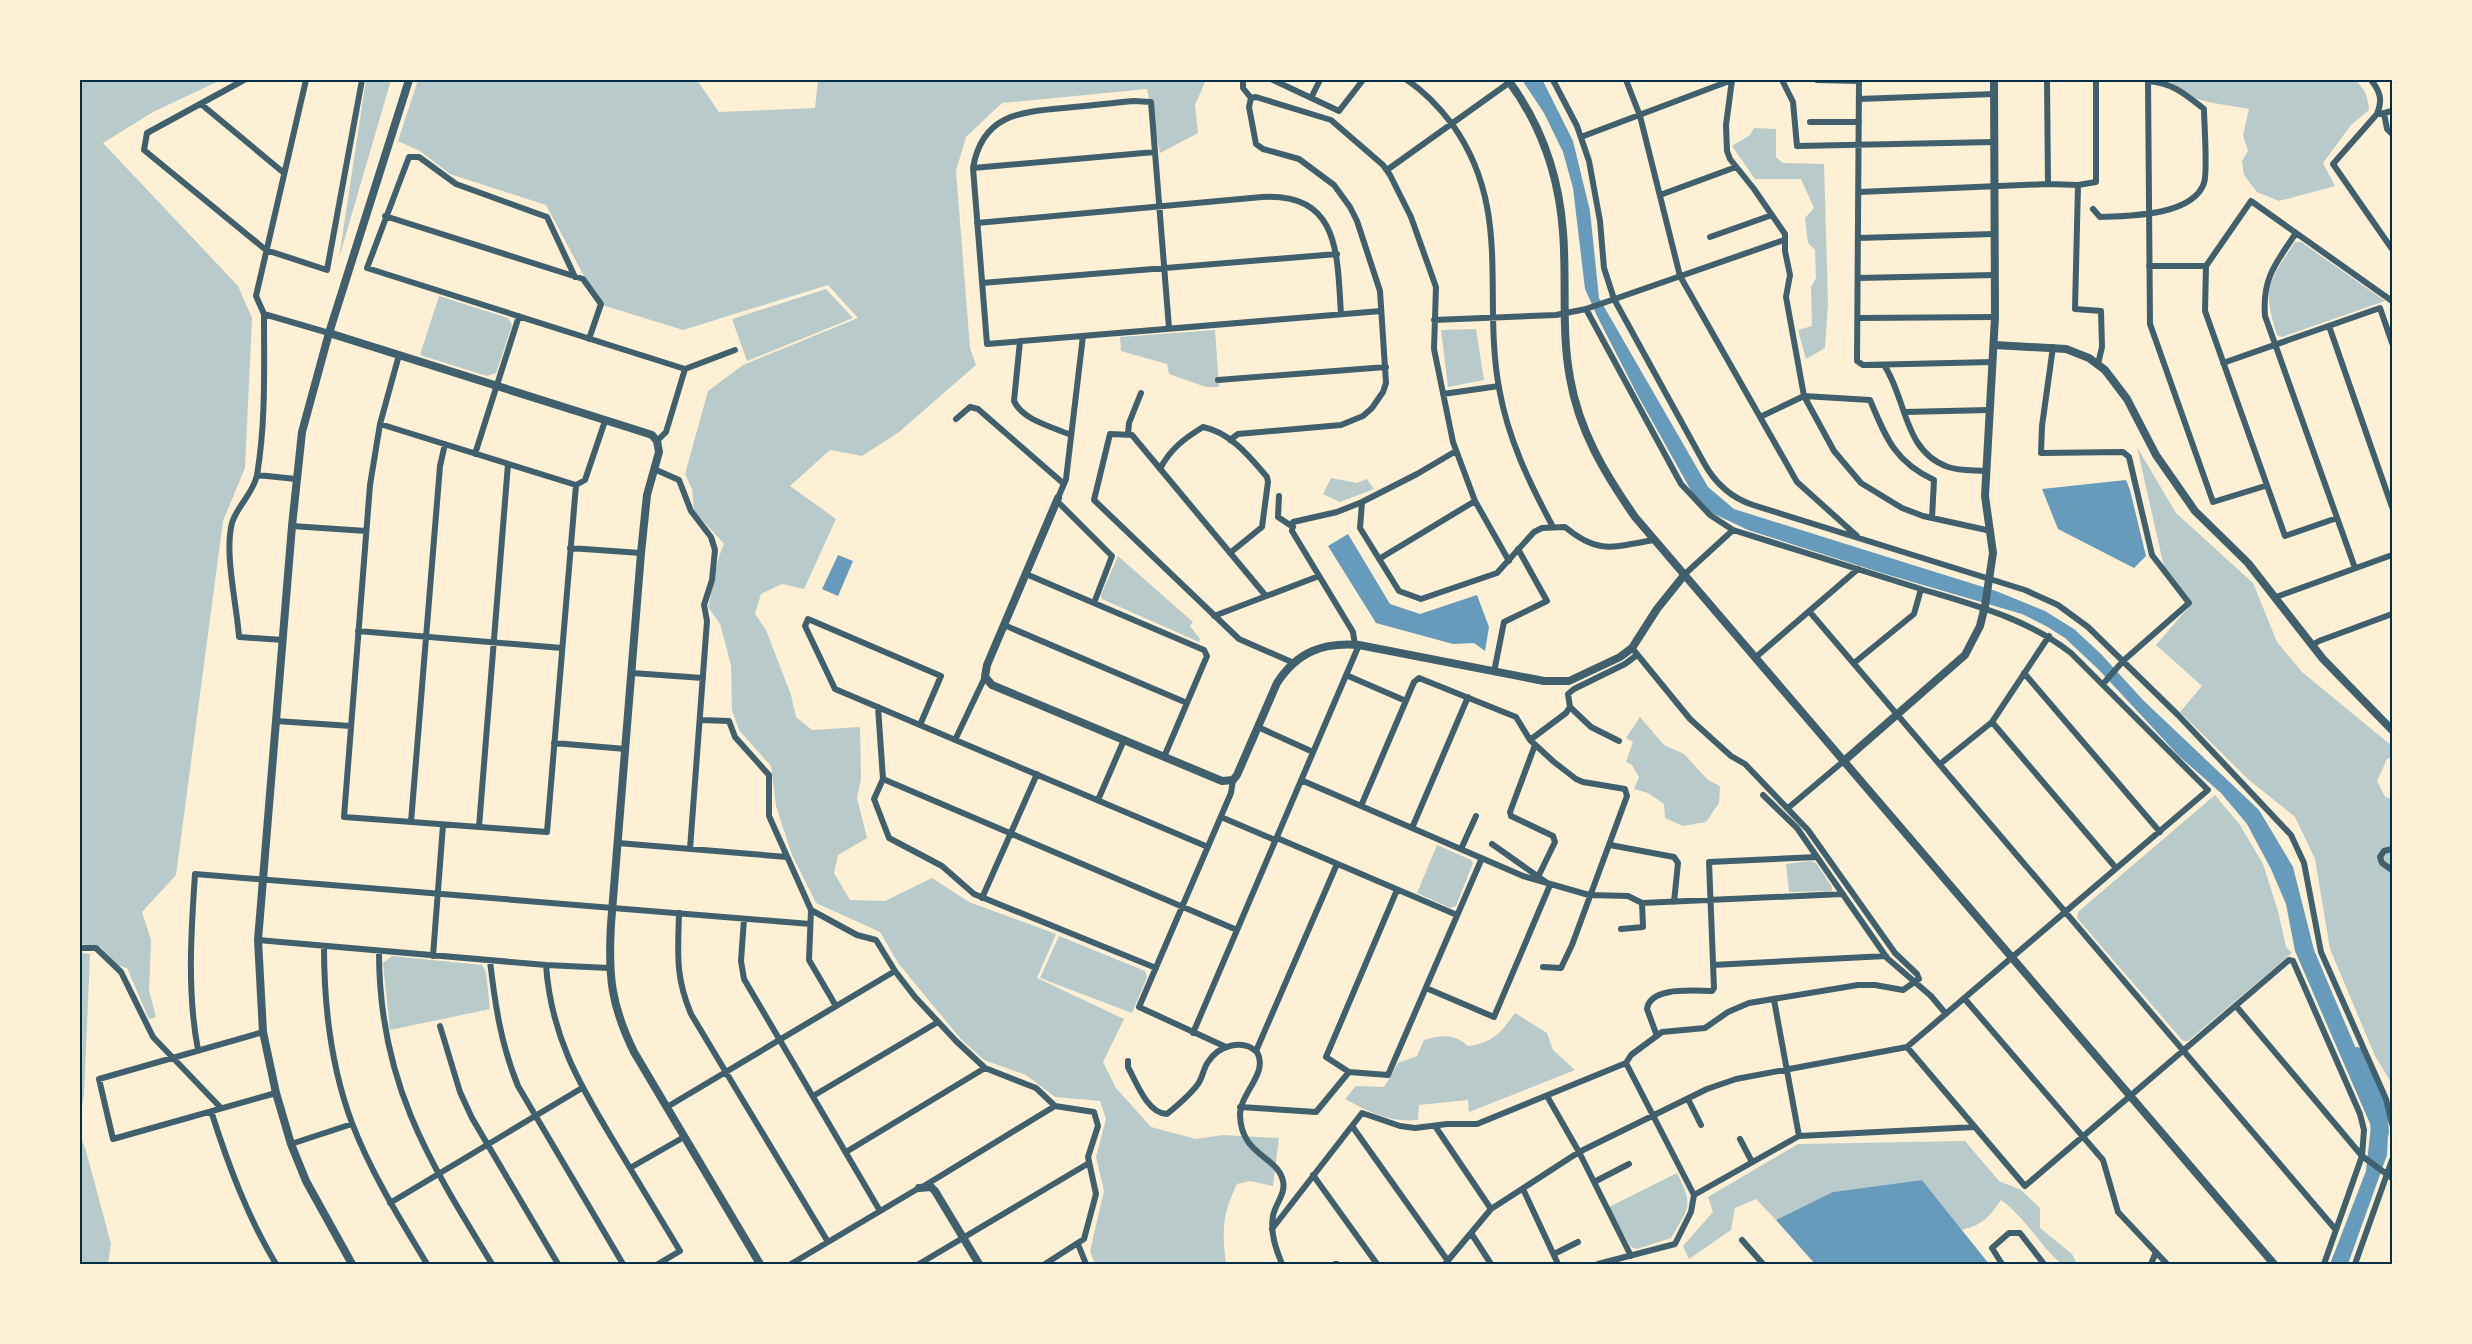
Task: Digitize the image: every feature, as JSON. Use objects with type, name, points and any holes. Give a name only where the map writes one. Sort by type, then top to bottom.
[{"type":"street","points":[[244,80],[147,133],[144,150],[266,250],[327,270],[362,80]]},
{"type":"street","points":[[283,640],[239,638],[230,556],[232,523],[257,476],[263,404],[264,314],[258,302],[256,290],[306,80]]},
{"type":"street","points":[[352,1264],[315,1199],[291,1144],[276,1093],[263,1032],[258,940],[296,479],[308,405],[410,80]]},
{"type":"street","points":[[1243,80],[1243,88],[1251,98]]},
{"type":"street","points":[[1311,98],[1320,80]]},
{"type":"street","points":[[1277,81],[1339,111],[1363,80]]},
{"type":"street","points":[[1407,80],[1433,101],[1451,124],[1471,155],[1485,192],[1492,236],[1493,317],[1499,386],[1508,427],[1521,465],[1553,527]]},
{"type":"street","points":[[1553,80],[1568,106],[1581,137],[1593,179],[1604,268],[1611,300],[1717,483],[1743,502],[2034,594],[2058,605],[2088,627],[2280,820],[2299,846],[2321,951],[2386,1099],[2392,1124]]},
{"type":"street","points":[[1626,80],[1640,115],[1680,276],[1797,482],[1858,538]]},
{"type":"street","points":[[1581,137],[1732,80],[1726,140],[1730,159],[1785,234],[1790,275],[1786,297],[1804,396],[1834,451],[1861,483],[1902,508],[1932,518],[1991,531]]},
{"type":"street","points":[[1782,80],[1793,102],[1797,146],[1995,142]]},
{"type":"street","points":[[1817,80],[1859,80],[1857,361],[1863,365],[1993,362]]},
{"type":"street","points":[[1788,808],[1965,655],[1980,626],[1994,553],[1986,508],[1985,471],[1995,316],[1994,80]]},
{"type":"street","points":[[2047,80],[2048,184]]},
{"type":"street","points":[[1859,192],[2048,184],[2078,185],[2096,182],[2096,80]]},
{"type":"street","points":[[2093,209],[2100,217],[2149,214],[2183,204],[2196,195],[2204,183],[2204,109],[2176,87],[2164,82],[2147,80],[2149,214],[2150,324],[2213,502],[2265,486]]},
{"type":"street","points":[[2371,80],[2380,96],[2380,114],[2392,134]]},
{"type":"street","points":[[1387,170],[1509,81],[1539,133],[1550,160],[1563,233],[1564,314],[1574,398],[1590,444],[1616,489],[1635,517],[2274,1264]]},
{"type":"street","points":[[1859,99],[1994,94]]},
{"type":"street","points":[[1251,98],[1260,98],[1331,120],[1387,170],[1411,217],[1435,281],[1434,349],[1456,451],[1474,501],[1509,561]]},
{"type":"street","points":[[1230,440],[1238,434],[1353,422],[1363,416],[1378,401],[1386,382],[1380,291],[1350,207],[1334,185],[1310,165],[1288,154],[1263,149],[1256,144],[1249,107],[1251,98]]},
{"type":"street","points":[[1169,328],[1151,102],[1134,101],[1026,111],[1005,118],[994,126],[979,146],[973,168],[987,344],[1381,311]]},
{"type":"street","points":[[201,104],[284,173]]},
{"type":"street","points":[[2392,111],[2380,114],[2333,164],[2392,249]]},
{"type":"street","points":[[1810,122],[1859,122]]},
{"type":"street","points":[[973,168],[1155,152]]},
{"type":"street","points":[[575,277],[547,217],[456,184],[419,157],[409,157],[368,268],[685,369],[735,351]]},
{"type":"street","points":[[1660,195],[1736,167]]},
{"type":"street","points":[[2078,185],[2075,309],[2101,311],[2102,347],[2098,364]]},
{"type":"street","points":[[977,223],[1262,197],[1287,198],[1312,209],[1329,228],[1337,254],[1341,314]]},
{"type":"street","points":[[2337,518],[2285,536],[2265,486],[2205,311],[2206,266],[2251,201],[2392,302]]},
{"type":"street","points":[[1710,237],[1772,215]]},
{"type":"street","points":[[386,216],[583,279],[601,304],[590,339]]},
{"type":"street","points":[[2296,233],[2273,266],[2267,279],[2265,316],[2355,568]]},
{"type":"street","points":[[1858,238],[1994,234]]},
{"type":"street","points":[[1434,320],[1564,314],[1588,308],[1784,240]]},
{"type":"street","points":[[982,283],[1337,254]]},
{"type":"street","points":[[2149,266],[2206,266]]},
{"type":"street","points":[[1858,278],[1995,275]]},
{"type":"street","points":[[1352,1126],[1446,1263],[1491,1209],[1579,1152],[1723,1082],[1908,1047],[2208,790],[2104,682],[2049,636],[1985,607],[1733,530],[1710,515],[1682,484],[1588,308]]},
{"type":"street","points":[[2223,363],[2380,308],[2392,343]]},
{"type":"street","points":[[264,314],[652,435],[657,441],[659,452],[647,495],[641,553],[609,968],[613,999],[626,1036],[760,1264]]},
{"type":"street","points":[[475,454],[519,316]]},
{"type":"street","points":[[1858,318],[1995,316]]},
{"type":"street","points":[[2329,326],[2392,507]]},
{"type":"street","points":[[955,740],[981,680],[985,677],[987,665],[1064,484],[1083,336]]},
{"type":"street","points":[[1020,341],[1014,401],[1017,407],[1029,416],[1071,435]]},
{"type":"street","points":[[1994,345],[2053,347],[2077,353],[2098,364],[2115,380],[2156,454],[2195,512],[2248,562],[2312,645],[2392,730]]},
{"type":"street","points":[[2053,347],[2042,426],[2042,453],[2123,452],[2129,456],[2152,555],[2189,603],[2104,682]]},
{"type":"street","points":[[399,355],[380,424],[371,476],[344,817],[547,832],[576,485]]},
{"type":"street","points":[[1884,365],[1895,381],[1915,440],[1938,462],[1950,467],[1985,471]]},
{"type":"street","points":[[1218,380],[1386,366]]},
{"type":"street","points":[[657,441],[666,432],[685,369]]},
{"type":"street","points":[[1443,394],[1499,386]]},
{"type":"street","points":[[1128,435],[1129,423],[1141,393]]},
{"type":"street","points":[[1760,417],[1804,396],[1870,400],[1884,435],[1893,449],[1915,471],[1934,480],[1932,518]]},
{"type":"street","points":[[956,419],[970,406],[978,409],[1064,484]]},
{"type":"street","points":[[1904,412],[1990,410]]},
{"type":"street","points":[[380,424],[576,485],[585,480],[605,420]]},
{"type":"street","points":[[1160,469],[1166,458],[1181,441],[1203,427],[1215,429],[1230,440],[1245,452],[1267,477],[1262,527],[1230,553]]},
{"type":"street","points":[[1266,596],[1132,435],[1110,434],[1094,500],[1239,639],[1294,663]]},
{"type":"street","points":[[411,822],[440,466],[445,444]]},
{"type":"street","points":[[1193,1033],[1357,645],[1353,632],[1292,531],[1293,522],[1337,512],[1362,502],[1418,474],[1456,451]]},
{"type":"street","points":[[479,827],[508,464]]},
{"type":"street","points":[[654,469],[679,480],[692,512],[711,537],[716,550],[712,580],[704,605],[707,621],[690,849]]},
{"type":"street","points":[[257,476],[296,479]]},
{"type":"street","points":[[1279,496],[1278,518],[1293,527]]},
{"type":"street","points":[[1058,499],[1112,556],[1094,603]]},
{"type":"street","points":[[1379,559],[1474,501]]},
{"type":"street","points":[[1362,502],[1360,528],[1399,591],[1421,599],[1497,573],[1534,532],[1553,527],[1565,527],[1582,541],[1603,548],[1655,540]]},
{"type":"street","points":[[292,526],[366,531]]},
{"type":"street","points":[[1619,741],[1591,727],[1570,707],[1568,694],[1625,664],[1635,651],[1657,609],[1685,574],[1733,530]]},
{"type":"street","points":[[570,548],[641,553]]},
{"type":"street","points":[[1494,672],[1504,622],[1547,601],[1518,549]]},
{"type":"street","points":[[2276,597],[2392,555]]},
{"type":"street","points":[[1756,657],[1858,569]]},
{"type":"street","points":[[1026,574],[1204,650],[1207,656],[1164,757]]},
{"type":"street","points":[[1214,616],[1319,576]]},
{"type":"street","points":[[1854,663],[1914,614],[1921,589]]},
{"type":"street","points":[[1809,611],[2336,1230]]},
{"type":"street","points":[[2312,645],[2392,614]]},
{"type":"street","points":[[920,725],[941,676],[808,619],[805,626],[835,689],[1208,847]]},
{"type":"street","points":[[1004,625],[1187,703]]},
{"type":"street","points":[[358,631],[562,648]]},
{"type":"street","points":[[1940,764],[1992,722],[2049,636]]},
{"type":"street","points":[[1226,1047],[1139,1007],[1231,794],[1233,780],[1243,764],[1278,683],[1294,663],[1313,650],[1334,644],[1357,645],[1544,681],[1569,681],[1635,651]]},
{"type":"street","points":[[1272,1229],[1362,1113],[1400,1126],[1423,1129],[1448,1124],[1477,1124],[1626,1063],[1631,1055],[1662,1032],[1705,1028],[1743,1005],[1857,985],[1875,985],[1903,990],[1919,979],[1917,974],[1895,953],[1808,830],[1745,764],[1731,756],[1689,719],[1635,651]]},
{"type":"street","points":[[632,673],[703,678]]},
{"type":"street","points":[[2024,674],[2160,832]]},
{"type":"street","points":[[1346,675],[1406,701]]},
{"type":"street","points":[[985,677],[992,685],[1214,778],[1222,781],[1233,780]]},
{"type":"street","points":[[1361,806],[1414,682],[1419,678],[1516,717],[1532,743],[1576,779],[1625,789],[1627,796],[1572,945],[1561,968],[1544,967]]},
{"type":"street","points":[[1412,828],[1468,697]]},
{"type":"street","points":[[878,707],[883,779],[874,799],[889,838],[942,866],[974,894],[982,898],[1156,968]]},
{"type":"street","points":[[1538,877],[1555,842],[1553,836],[1511,816],[1510,812],[1532,743],[1570,707]]},
{"type":"street","points":[[700,720],[729,721],[735,737],[769,775],[769,816],[811,910],[809,960],[836,1006]]},
{"type":"street","points":[[276,721],[351,726]]},
{"type":"street","points":[[1992,722],[2116,868]]},
{"type":"street","points":[[1258,728],[1313,752]]},
{"type":"street","points":[[1098,800],[1124,740]]},
{"type":"street","points":[[554,743],[626,749]]},
{"type":"street","points":[[982,898],[1037,774]]},
{"type":"street","points":[[883,779],[1237,930]]},
{"type":"street","points":[[1301,780],[1482,858],[1550,885],[1589,895],[1628,896],[1642,903],[1843,894]]},
{"type":"street","points":[[1763,795],[1797,828],[1886,956],[1931,996],[1946,1014]]},
{"type":"street","points":[[1461,849],[1476,816]]},
{"type":"street","points":[[1221,817],[1457,915]]},
{"type":"street","points":[[433,956],[443,825]]},
{"type":"street","points":[[618,843],[787,857]]},
{"type":"street","points":[[1492,844],[1550,885]]},
{"type":"street","points":[[1610,845],[1674,857],[1678,863],[1674,902]]},
{"type":"street","points":[[2392,849],[2384,851],[2380,857],[2382,863],[2392,870]]},
{"type":"street","points":[[1657,1036],[1647,1009],[1651,999],[1663,992],[1712,991],[1714,988],[1709,862],[1817,857]]},
{"type":"street","points":[[1397,890],[1326,1057],[1349,1072],[1388,1075],[1482,858]]},
{"type":"street","points":[[1256,1051],[1337,864]]},
{"type":"street","points":[[198,1050],[192,1004],[190,949],[195,874],[810,924]]},
{"type":"street","points":[[1426,988],[1494,1017],[1550,885]]},
{"type":"street","points":[[1621,929],[1643,927],[1642,903]]},
{"type":"street","points":[[811,910],[857,935],[876,940],[895,971],[938,1022],[985,1068],[1036,1088],[1055,1106],[1094,1112],[1098,1126],[1088,1157],[1096,1194],[1084,1239],[1045,1264]]},
{"type":"street","points":[[679,913],[677,967],[679,983],[691,1014],[828,1242]]},
{"type":"street","points":[[744,919],[742,970],[751,992],[880,1211]]},
{"type":"street","points":[[258,940],[490,961],[609,968]]},
{"type":"street","points":[[324,947],[324,980],[330,1039],[352,1124],[390,1203],[427,1264]]},
{"type":"street","points":[[80,948],[96,948],[121,972],[153,1037],[221,1108]]},
{"type":"street","points":[[379,952],[381,1009],[394,1072],[413,1124],[437,1174],[492,1264]]},
{"type":"street","points":[[1713,965],[1886,956]]},
{"type":"street","points":[[1908,1047],[2025,1186],[2289,960],[2293,961],[2360,1114],[2364,1130],[2363,1157],[2324,1264]]},
{"type":"street","points":[[490,961],[494,1003],[505,1048],[518,1086],[623,1264]]},
{"type":"street","points":[[546,965],[550,1006],[567,1057],[582,1088],[680,1251],[658,1264]]},
{"type":"street","points":[[667,1107],[895,971]]},
{"type":"street","points":[[1964,998],[2103,1160],[2118,1212],[2167,1264]]},
{"type":"street","points":[[1774,1000],[1799,1136]]},
{"type":"street","points":[[2236,1006],[2363,1157],[2388,1175]]},
{"type":"street","points":[[813,1096],[938,1022]]},
{"type":"street","points":[[440,1026],[460,1092],[487,1145],[558,1264]]},
{"type":"street","points":[[263,1032],[99,1079],[113,1139],[276,1093]]},
{"type":"street","points":[[1128,1061],[1128,1067],[1153,1109],[1160,1114],[1167,1114],[1198,1084],[1212,1056],[1226,1047],[1242,1045],[1256,1051],[1260,1067],[1240,1107],[1240,1124],[1257,1153],[1280,1173],[1283,1181],[1284,1190],[1273,1214],[1272,1229],[1274,1243],[1282,1264]]},
{"type":"street","points":[[1598,1264],[1675,1244],[1691,1212],[1694,1194],[1626,1063]]},
{"type":"street","points":[[846,1152],[985,1068]]},
{"type":"street","points":[[1240,1107],[1316,1112],[1349,1072]]},
{"type":"street","points":[[390,1203],[582,1088]]},
{"type":"street","points":[[1547,1096],[1579,1152],[1631,1256]]},
{"type":"street","points":[[1688,1099],[1701,1125]]},
{"type":"street","points":[[791,1264],[1055,1106]]},
{"type":"street","points":[[211,1111],[245,1204],[276,1264]]},
{"type":"street","points":[[291,1144],[352,1124]]},
{"type":"street","points":[[1435,1126],[1491,1209]]},
{"type":"street","points":[[1694,1194],[1799,1136],[1975,1127]]},
{"type":"street","points":[[630,1168],[684,1137]]},
{"type":"street","points":[[1740,1139],[1752,1162]]},
{"type":"street","points":[[2357,1263],[2392,1160]]},
{"type":"street","points":[[919,1264],[1089,1163]]},
{"type":"street","points":[[1594,1182],[1629,1164]]},
{"type":"street","points":[[1313,1175],[1377,1264]]},
{"type":"street","points":[[921,1187],[931,1187],[935,1191],[979,1264]]},
{"type":"street","points":[[1523,1189],[1558,1264]]},
{"type":"street","points":[[1471,1233],[1491,1264]]},
{"type":"street","points":[[2002,1264],[1992,1248],[2009,1233],[2020,1233],[2044,1264]]},
{"type":"street","points":[[1743,1240],[1763,1264]]},
{"type":"street","points":[[1554,1254],[1578,1242]]},
{"type":"street","points":[[1078,1244],[1086,1264]]},
{"type":"street","points":[[2151,1264],[2156,1252]]},
{"type":"shaded area","points":[[80,80],[221,80],[153,112],[103,143],[238,286],[252,318],[245,468],[223,521],[176,875],[142,912],[151,940],[149,991],[156,1017],[149,1019],[127,968],[117,965],[101,947],[80,944]]},
{"type":"shaded area","points":[[366,80],[391,80],[339,258]]},
{"type":"shaded area","points":[[418,80],[697,80],[719,112],[815,108],[818,80],[1206,80],[1195,105],[1198,133],[1160,153],[1147,89],[1002,103],[966,137],[956,171],[970,348],[976,365],[899,432],[862,456],[830,450],[790,486],[836,519],[804,589],[782,584],[761,594],[755,614],[766,630],[791,695],[796,717],[812,730],[860,727],[861,779],[857,798],[867,838],[838,855],[834,873],[850,900],[885,901],[932,878],[969,902],[1056,934],[1037,978],[1124,1019],[1103,1062],[1116,1088],[1151,1127],[1196,1139],[1223,1135],[1279,1138],[1273,1186],[1250,1181],[1237,1184],[1232,1195],[1224,1223],[1226,1264],[1095,1264],[1090,1251],[1104,1191],[1096,1157],[1106,1119],[1100,1101],[1055,1097],[1026,1075],[984,1060],[960,1038],[898,963],[880,932],[816,903],[792,855],[776,806],[771,766],[739,730],[732,710],[731,665],[720,624],[708,607],[724,544],[694,511],[692,489],[685,474],[708,391],[743,365],[858,318],[828,285],[683,330],[599,304],[546,205],[450,174],[420,151],[398,141]]},
{"type":"shaded area","points":[[2169,80],[2355,80],[2365,94],[2369,110],[2351,125],[2323,163],[2335,186],[2279,201],[2257,192],[2244,175],[2242,161],[2248,151],[2243,135],[2249,109],[2195,98],[2177,88]]},
{"type":"shaded area","points":[[1754,128],[1776,129],[1776,157],[1783,163],[1824,164],[1828,304],[1825,348],[1806,359],[1798,330],[1812,326],[1811,287],[1816,278],[1815,250],[1808,243],[1805,218],[1814,208],[1801,179],[1755,179],[1732,146],[1750,135]]},
{"type":"shaded area","points":[[2295,242],[2301,242],[2385,301],[2282,337],[2277,335],[2270,306],[2270,286],[2273,277]]},
{"type":"shaded area","points":[[826,289],[853,318],[747,361],[732,319]]},
{"type":"shaded area","points":[[439,296],[508,318],[512,325],[496,373],[487,376],[420,355]]},
{"type":"shaded area","points":[[1476,329],[1484,380],[1448,387],[1441,330]]},
{"type":"shaded area","points":[[1215,330],[1219,387],[1206,387],[1169,374],[1167,364],[1121,351],[1120,337]]},
{"type":"shaded area","points":[[2137,447],[2176,513],[2253,583],[2277,642],[2302,672],[2392,746],[2392,757],[2387,759],[2377,781],[2385,797],[2392,799],[2392,1084],[2375,1056],[2330,949],[2315,859],[2295,817],[2249,780],[2180,712],[2202,686],[2156,645],[2188,608],[2164,567]]},
{"type":"shaded area","points":[[1331,478],[1357,483],[1367,479],[1374,489],[1340,502],[1323,494]]},
{"type":"shaded area","points":[[1118,556],[1193,622],[1190,626],[1200,639],[1199,642],[1102,599],[1101,595]]},
{"type":"shaded area","points":[[1640,717],[1664,745],[1684,754],[1708,780],[1720,786],[1719,803],[1706,822],[1683,826],[1665,818],[1664,804],[1648,793],[1634,789],[1639,777],[1632,765],[1626,762],[1633,742],[1626,738]]},
{"type":"shaded area","points":[[2215,795],[2240,825],[2263,864],[2278,911],[2286,947],[2292,953],[2188,1041],[2183,1041],[2077,918],[2078,912]]},
{"type":"shaded area","points":[[1437,845],[1473,863],[1456,906],[1450,908],[1417,893]]},
{"type":"shaded area","points":[[1811,861],[1816,863],[1832,887],[1832,891],[1789,892],[1786,864]]},
{"type":"shaded area","points":[[1059,936],[1145,971],[1147,977],[1132,1013],[1040,978]]},
{"type":"shaded area","points":[[80,953],[90,954],[84,1095],[80,1119]]},
{"type":"shaded area","points":[[392,956],[482,965],[486,972],[490,1009],[390,1030],[383,963]]},
{"type":"shaded area","points":[[1515,1013],[1547,1033],[1553,1050],[1575,1070],[1469,1112],[1468,1100],[1419,1105],[1418,1120],[1389,1118],[1345,1099],[1356,1086],[1384,1087],[1398,1063],[1417,1056],[1424,1040],[1447,1036],[1458,1039],[1468,1046],[1476,1045],[1495,1036]]},
{"type":"shaded area","points":[[80,1136],[111,1244],[108,1264],[80,1264]]},
{"type":"shaded area","points":[[1965,1141],[1999,1181],[2021,1190],[2040,1208],[2040,1228],[2072,1254],[2077,1264],[2061,1264],[2017,1214],[2001,1200],[1985,1220],[1962,1230],[1922,1180],[1834,1192],[1776,1220],[1756,1199],[1735,1208],[1731,1230],[1689,1259],[1683,1246],[1713,1212],[1708,1197],[1798,1144]]},
{"type":"shaded area","points":[[1677,1173],[1686,1193],[1687,1207],[1671,1238],[1637,1249],[1631,1247],[1609,1207]]},
{"type":"water","points":[[1522,80],[1543,81],[1573,141],[1590,211],[1599,298],[1708,487],[1734,509],[1996,591],[2045,611],[2074,629],[2101,654],[2143,700],[2259,810],[2293,867],[2314,950],[2360,1058],[2388,1135],[2387,1155],[2348,1264],[2330,1264],[2366,1171],[2371,1126],[2295,951],[2286,904],[2271,869],[2247,824],[2221,793],[2179,756],[2099,670],[2065,638],[2046,626],[2022,614],[1882,573],[1748,530],[1710,512],[1693,494],[1637,394],[1585,289],[1573,188],[1563,152],[1544,113]]},
{"type":"water","points":[[2126,480],[2146,556],[2134,568],[2058,529],[2042,489]]},
{"type":"water","points":[[1348,534],[1390,604],[1420,614],[1477,595],[1489,627],[1485,651],[1474,643],[1453,644],[1376,623],[1328,546]]},
{"type":"water","points":[[838,555],[853,561],[838,596],[822,589]]},
{"type":"water","points":[[1922,1180],[1989,1264],[1815,1264],[1776,1220],[1833,1192]]},
{"type":"waterway","points":[[2357,1056],[2378,1108],[2380,1132]]}]
